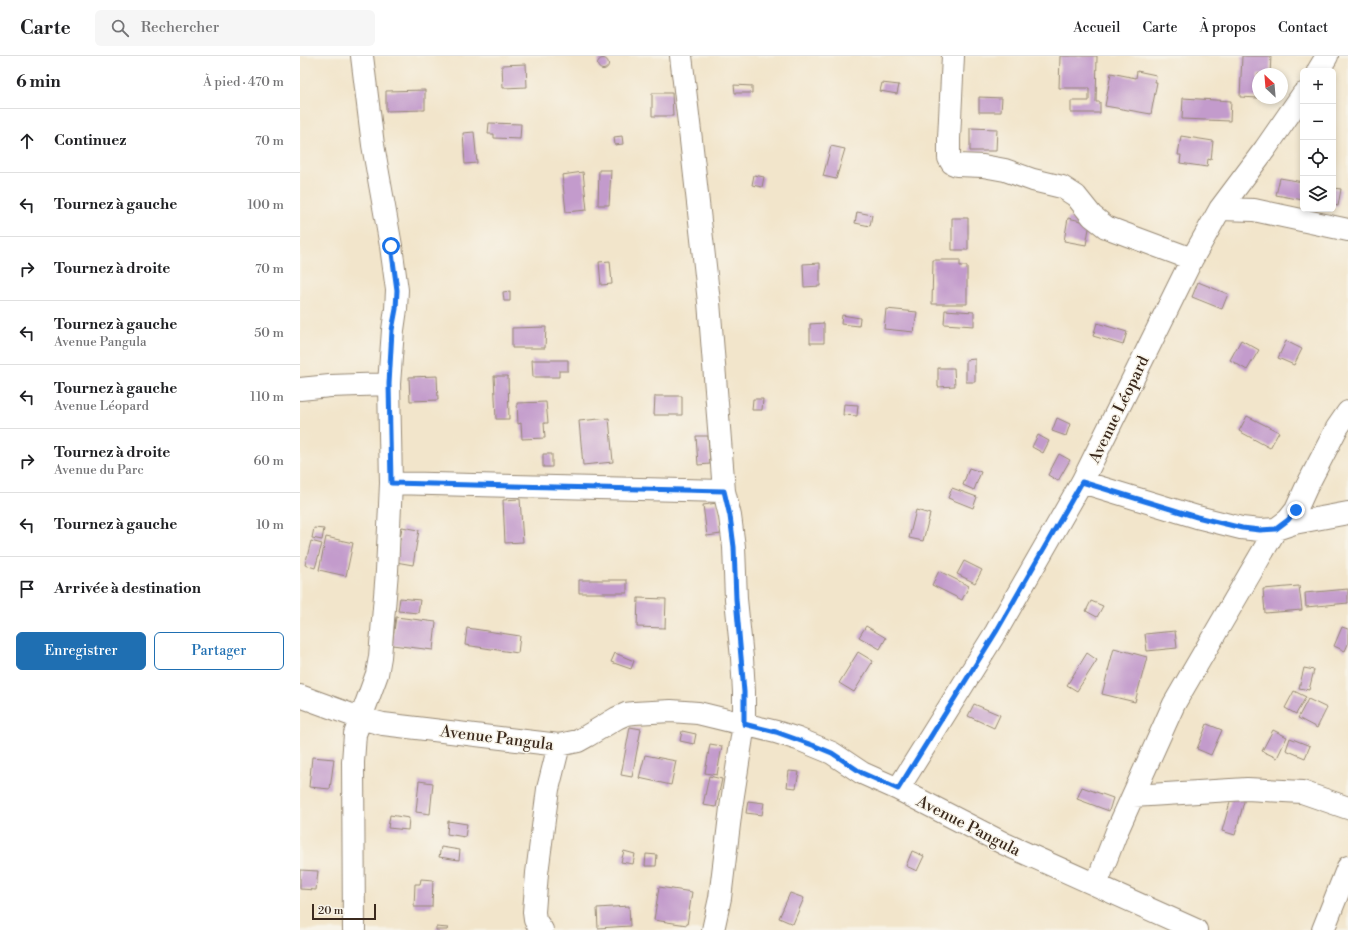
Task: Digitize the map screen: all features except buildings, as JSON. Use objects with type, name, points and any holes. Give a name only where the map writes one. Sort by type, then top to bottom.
[{"type":"street","points":[[354,930],[353,762],[355,734],[377,674],[380,657],[387,571],[391,483],[389,384],[392,330],[396,309],[396,278],[373,145],[362,56]]},
{"type":"street","points":[[681,56],[692,140],[708,302],[724,491],[730,516],[734,547],[736,599],[744,692],[744,724],[731,808],[721,890],[713,930]]},
{"type":"street","points":[[953,56],[949,146],[949,158],[952,162],[957,164],[984,166],[1005,170],[1033,180],[1062,187],[1076,196],[1092,216],[1106,227],[1192,259]]},
{"type":"street","points":[[1320,68],[1327,56]]},
{"type":"street","name":"Avenue Léopard","points":[[898,789],[996,632],[1082,482],[1192,259],[1220,209],[1265,150],[1300,98]]},
{"type":"street","points":[[1220,209],[1254,210],[1348,230]]},
{"type":"street","points":[[300,389],[330,386],[389,384]]},
{"type":"street","points":[[1096,885],[1133,796],[1174,704],[1276,529],[1288,520],[1296,510],[1337,428],[1348,412]]},
{"type":"street","points":[[1082,482],[1222,524],[1260,530],[1276,529],[1294,523],[1348,513]]},
{"type":"street","points":[[391,483],[724,491]]},
{"type":"street","name":"Avenue Pangula","points":[[300,696],[360,718],[383,724],[559,745],[578,741],[617,718],[626,714],[634,713],[671,711],[698,713],[776,732],[832,753],[862,773],[898,789],[1005,844],[1190,929]]},
{"type":"street","points":[[542,930],[535,920],[534,912],[537,873],[548,789],[559,745]]},
{"type":"street","points":[[1133,796],[1247,790],[1302,792],[1348,808]]},
{"type":"street","points":[[1323,930],[1348,867]]},
{"type":"route","points":[[391,246],[397,290],[396,309],[392,330],[389,384],[391,483],[724,491],[730,516],[734,547],[736,599],[744,692],[744,724],[798,739],[832,753],[862,773],[898,789],[996,632],[1082,482],[1197,517],[1242,528],[1260,530],[1276,529],[1288,520],[1296,510]]}]
